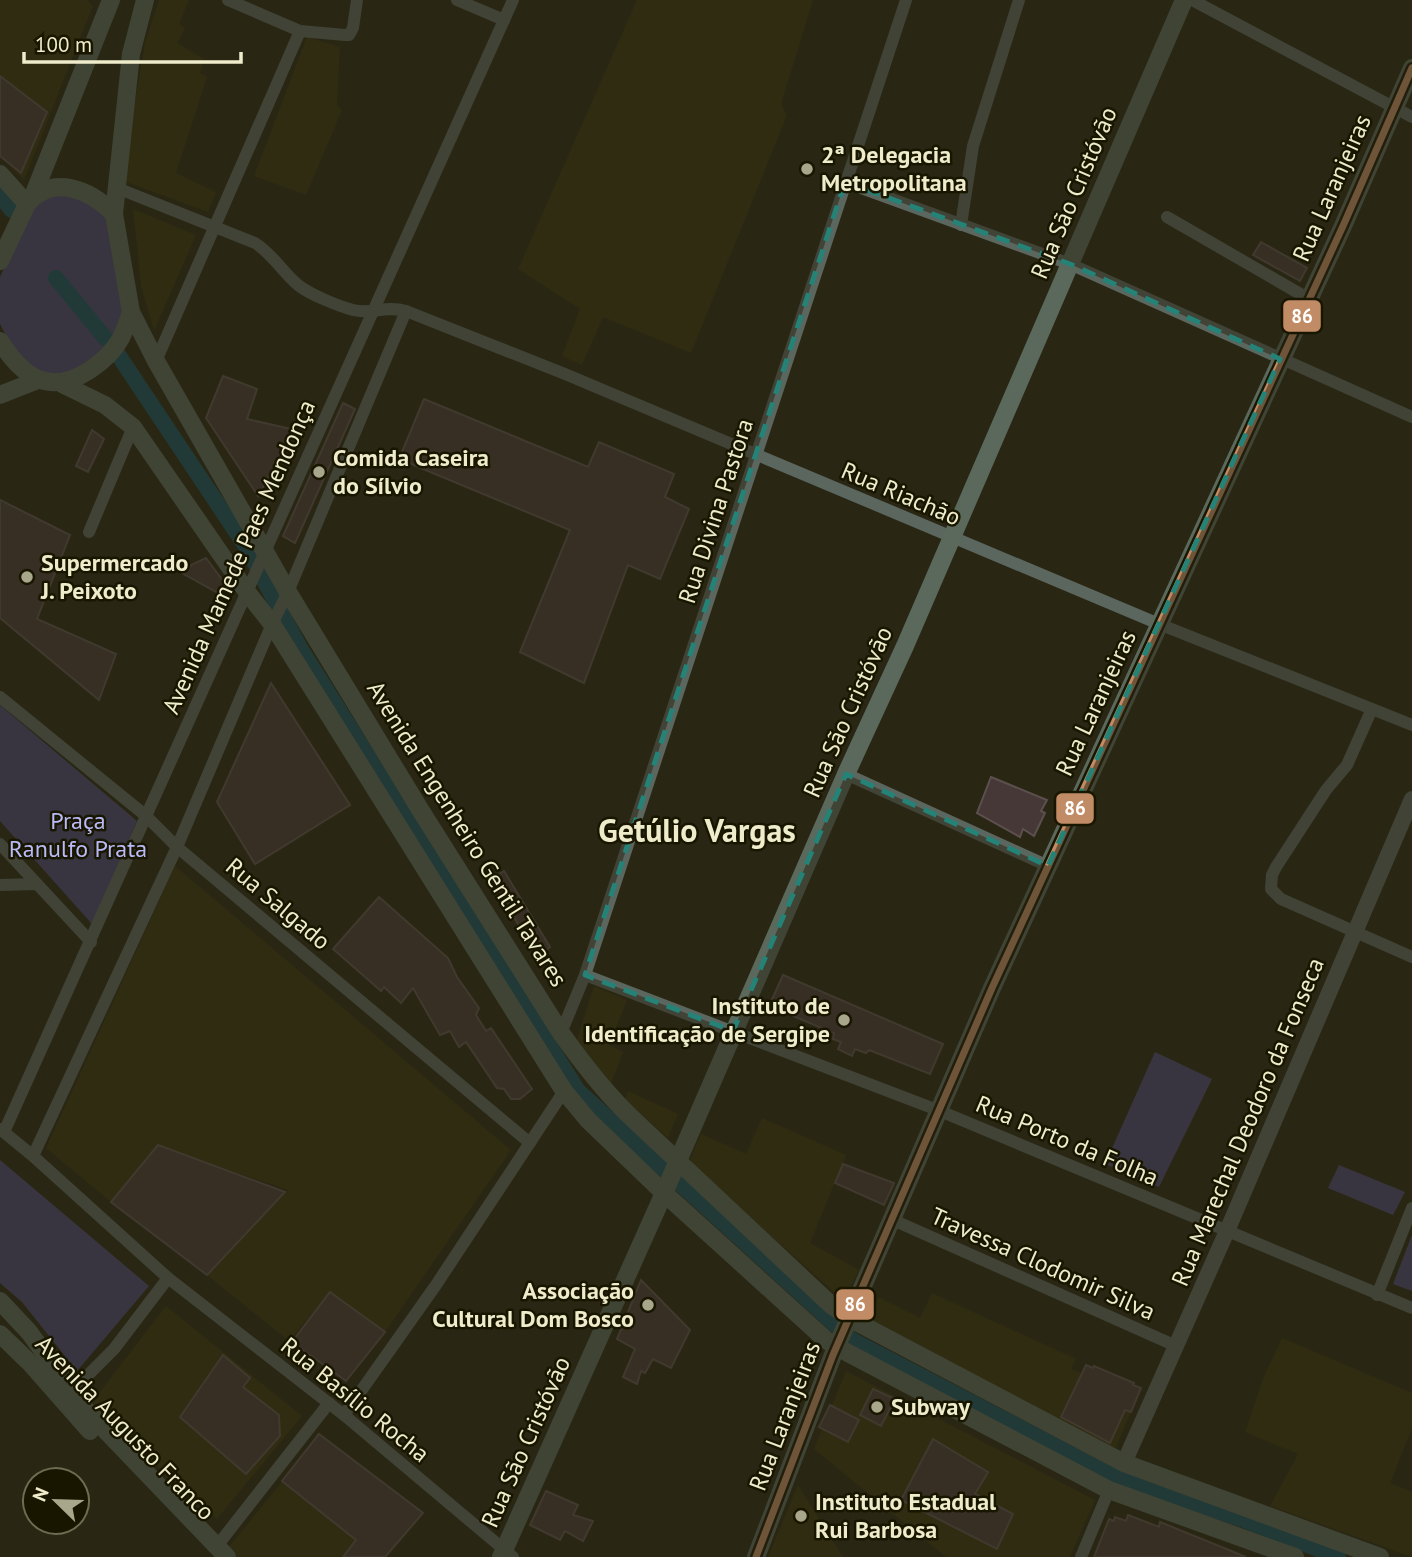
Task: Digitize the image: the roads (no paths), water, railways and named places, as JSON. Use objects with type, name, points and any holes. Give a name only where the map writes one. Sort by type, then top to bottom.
[{"type":"main road","name":"Avenida Engenheiro Gentil Tavares","points":[[145,0],[131,54],[114,214],[131,312],[286,595],[584,1067],[609,1097],[849,1319],[1124,1463],[1380,1557]]},
{"type":"main road","name":"Rua São Cristóvão","points":[[506,1555],[733,1031],[952,538],[1184,0]]},
{"type":"main road","points":[[2,250],[30,200],[108,2]]},
{"type":"main road","name":"Rua Laranjeiras","points":[[756,1557],[849,1319],[992,988],[1343,226],[1412,68]]},
{"type":"main road","points":[[0,174],[30,200]]},
{"type":"main road","points":[[30,200],[51,188],[76,189],[97,199],[114,214]]},
{"type":"main road","points":[[62,384],[93,368],[111,352],[120,339],[131,312]]},
{"type":"main road","points":[[0,341],[16,362],[38,380],[62,384],[104,405],[134,427],[273,622],[564,1091],[588,1120],[817,1332],[1109,1490],[1295,1557]]},
{"type":"main road","points":[[0,396],[38,380]]},
{"type":"main road","name":"Avenida Augusto Franco","points":[[0,1301],[29,1332],[86,1410],[219,1553]]},
{"type":"main road","name":"Avenida Augusto Franco","points":[[0,1334],[74,1415],[219,1553]]},
{"type":"street","points":[[228,0],[300,32],[345,35],[352,32],[357,0]]},
{"type":"street","points":[[457,0],[504,20]]},
{"type":"street","name":"Avenida Mamede Paes Mendonça","points":[[2,1131],[91,942],[145,815],[513,0]]},
{"type":"street","name":"Rua Divina Pastora","points":[[561,1033],[585,975],[906,0]]},
{"type":"street","points":[[961,225],[973,146],[1019,0]]},
{"type":"street","points":[[1192,0],[1412,117]]},
{"type":"street","points":[[156,361],[300,32]]},
{"type":"street","points":[[845,182],[1070,264],[1412,417]]},
{"type":"street","name":"Rua Riachão","points":[[117,188],[263,248],[306,290],[354,311],[374,312],[383,308],[406,311],[573,377],[1159,624],[1371,711],[1412,725]]},
{"type":"street","points":[[1167,217],[1309,299]]},
{"type":"street","points":[[33,1156],[177,847],[406,311]]},
{"type":"street","points":[[89,532],[134,427]]},
{"type":"street","name":"Rua Salgado","points":[[0,697],[145,815],[177,847],[530,1143]]},
{"type":"street","points":[[1371,711],[1347,765],[1326,790],[1272,875],[1271,889],[1281,899],[1412,957]]},
{"type":"street","points":[[846,774],[1048,866]]},
{"type":"street","name":"Rua Marechal Deodoro da Fonseca","points":[[1124,1463],[1227,1231],[1412,799]]},
{"type":"street","points":[[0,844],[91,942]]},
{"type":"street","points":[[0,885],[37,884]]},
{"type":"street","name":"Rua Porto da Folha","points":[[585,975],[940,1111],[1412,1308]]},
{"type":"street","points":[[344,1415],[436,1285],[564,1091]]},
{"type":"street","name":"Rua Basílio Rocha","points":[[2,1131],[168,1278],[344,1415],[506,1555]]},
{"type":"street","points":[[1377,1295],[1412,1209]]},
{"type":"street","name":"Travessa Clodomir Silva","points":[[893,1220],[1177,1346]]},
{"type":"street","points":[[73,1391],[114,1349],[168,1278]]},
{"type":"street","points":[[219,1553],[328,1403]]},
{"type":"street","points":[[1081,1557],[1109,1490]]},
{"type":"waterway","points":[[0,196],[12,210]]},
{"type":"waterway","points":[[56,278],[106,339]]},
{"type":"waterway","points":[[117,353],[247,548],[300,648],[578,1091],[852,1340],[1111,1475],[1244,1520],[1338,1557]]},
{"type":"place","name":"2ª Delegacia Metropolitana","points":[[807,169]]},
{"type":"place","name":"Comida Caseira do Sílvio","points":[[319,472]]},
{"type":"place","name":"Supermercado J. Peixoto","points":[[27,577]]},
{"type":"place","name":"Instituto de Identificação de Sergipe","points":[[844,1020]]},
{"type":"place","name":"Associação Cultural Dom Bosco","points":[[648,1305]]},
{"type":"place","name":"Subway","points":[[877,1407]]},
{"type":"place","name":"Instituto Estadual Rui Barbosa","points":[[801,1516]]},
{"type":"district","name":"Getúlio Vargas","points":[[697,831]]},
{"type":"park label","name":"Praça Ranulfo Prata","points":[[78,835]]}]
